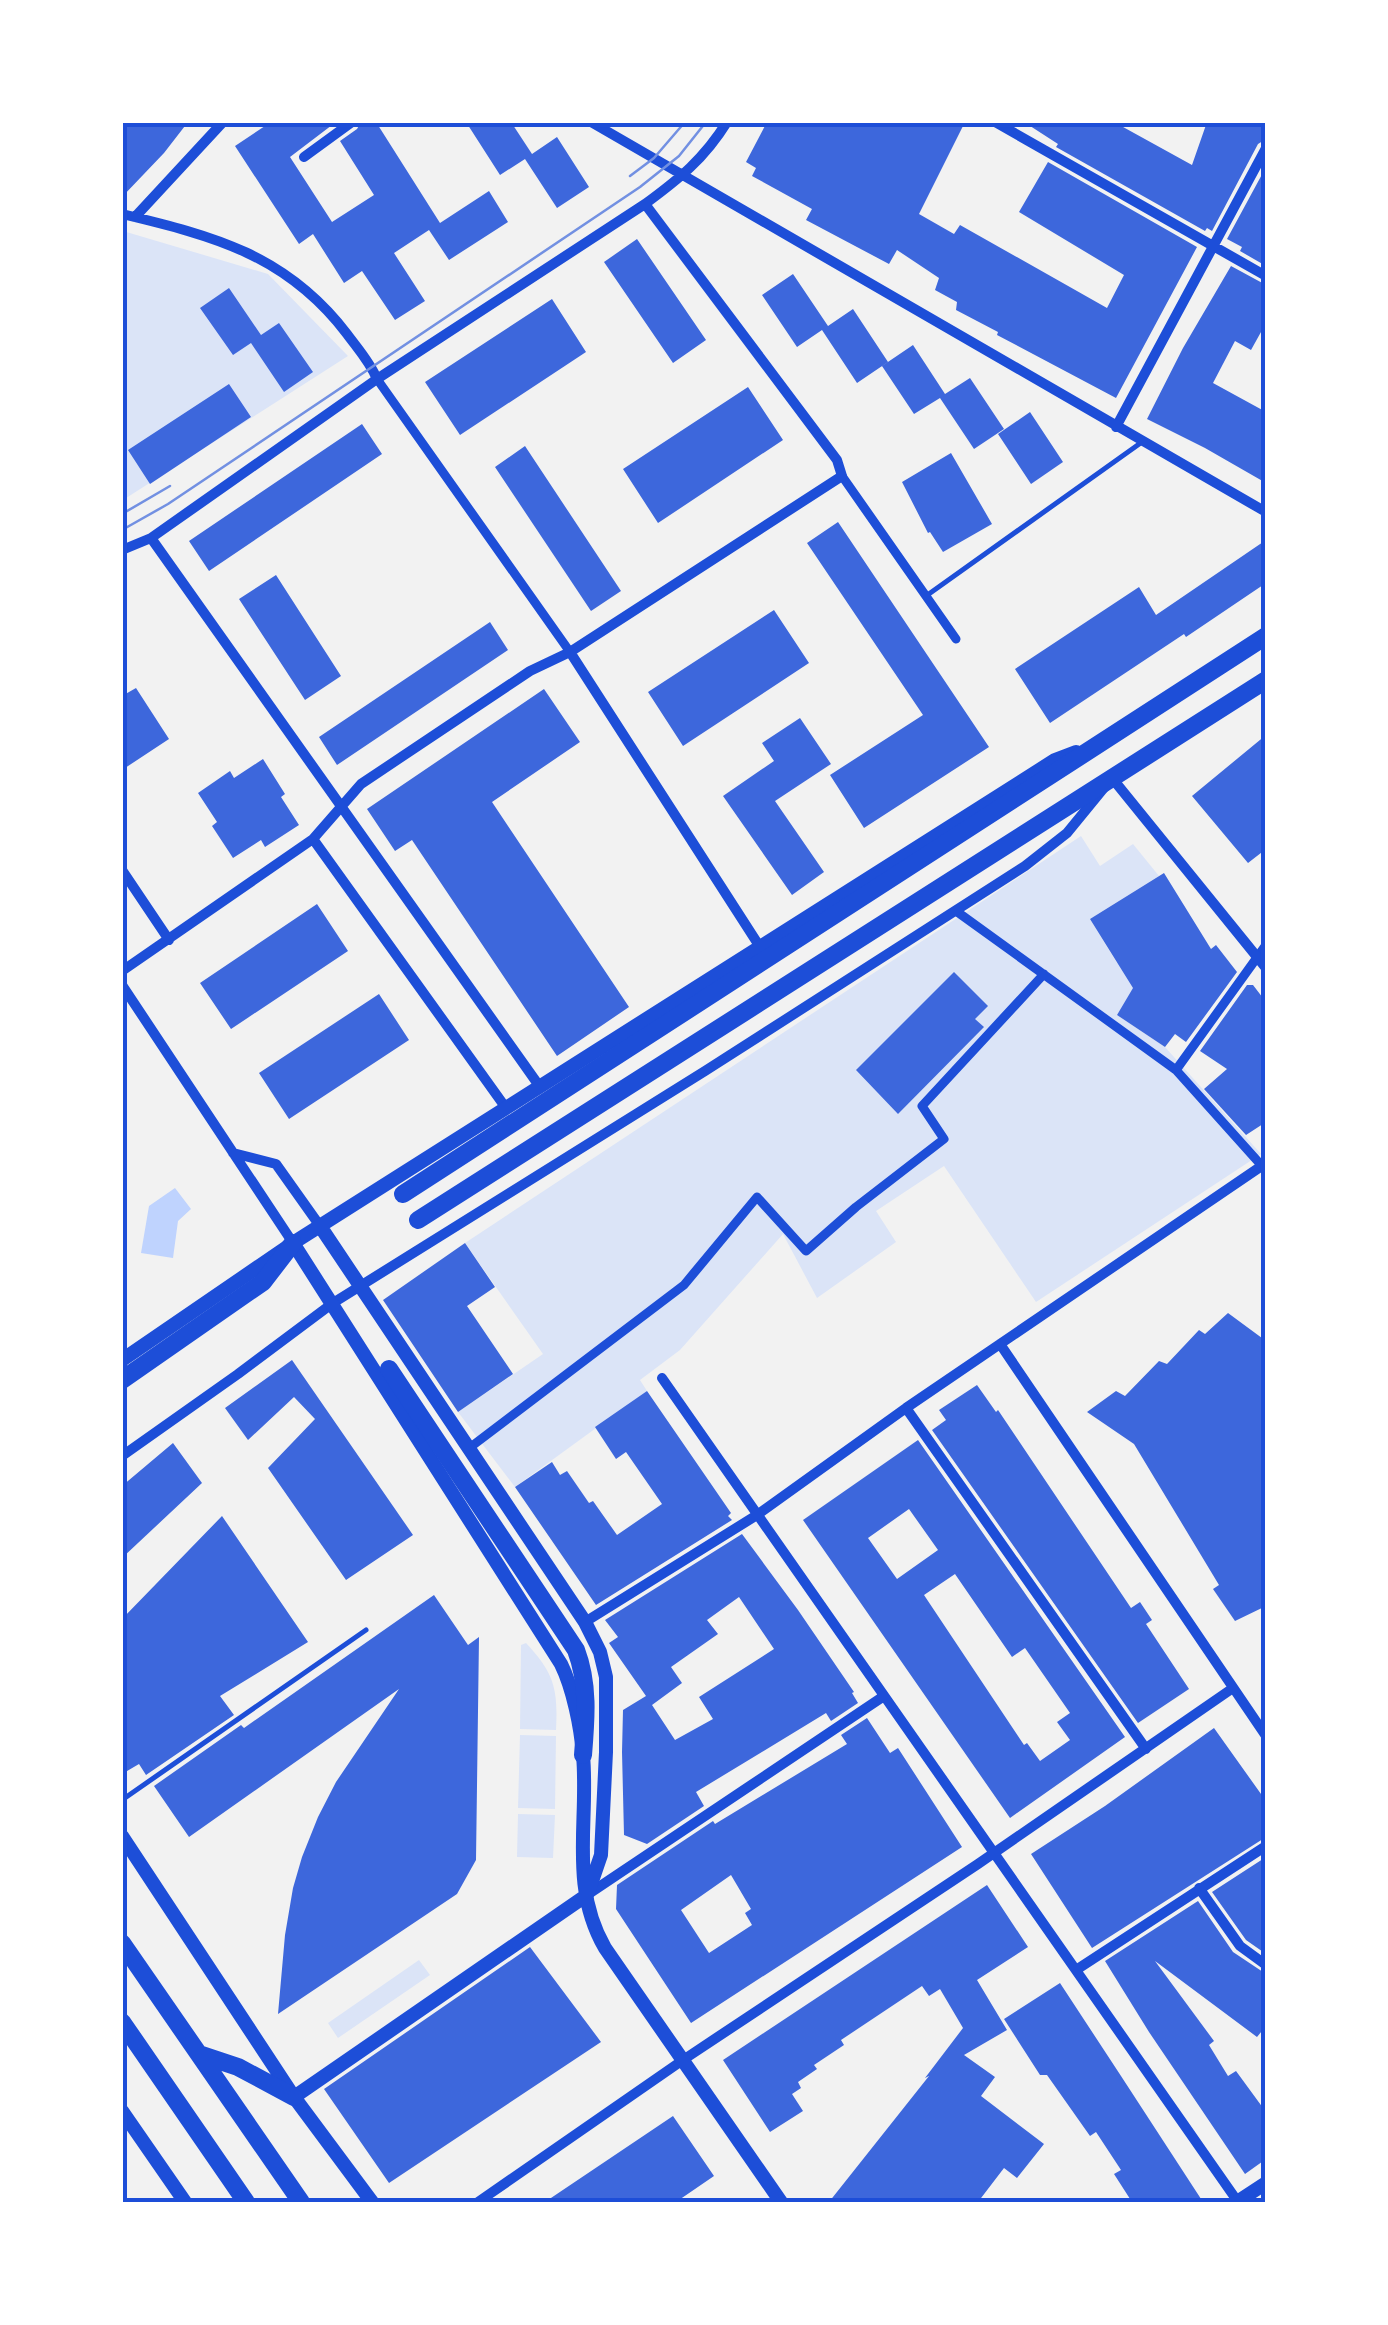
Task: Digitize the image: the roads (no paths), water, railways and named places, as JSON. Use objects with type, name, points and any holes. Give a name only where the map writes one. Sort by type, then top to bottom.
[{"type":"main road","points":[[402,1194],[1266,636]]},
{"type":"main road","points":[[418,1220],[1112,778],[1262,687]]},
{"type":"main road","points":[[122,1380],[263,1282],[293,1243]]},
{"type":"main road","points":[[389,1369],[576,1650],[586,1690],[584,1756]]},
{"type":"main road","points":[[122,1943],[301,2202]]},
{"type":"main road","points":[[122,2022],[246,2202]]},
{"type":"main road","points":[[199,2054],[238,2067],[294,2097]]},
{"type":"street","points":[[135,217],[223,122]]},
{"type":"street","points":[[304,157],[352,122]]},
{"type":"street","points":[[592,122],[1266,512]]},
{"type":"street","points":[[122,550],[151,538],[378,378],[645,204],[701,158],[727,122]]},
{"type":"street","points":[[996,122],[1266,276]]},
{"type":"street","points":[[1116,427],[1266,148]]},
{"type":"street","points":[[645,204],[837,460],[842,476],[956,639]]},
{"type":"street","points":[[122,214],[240,248],[272,264],[331,312],[570,652],[760,947]]},
{"type":"street","points":[[122,971],[314,839],[362,784],[530,671],[570,652],[842,476]]},
{"type":"street","points":[[151,538],[540,1086]]},
{"type":"street","points":[[122,1360],[293,1243],[1055,760],[1096,746]]},
{"type":"street","points":[[122,1456],[333,1303],[1025,866],[1067,833],[1112,778],[1262,963]]},
{"type":"street","points":[[314,839],[506,1108]]},
{"type":"street","points":[[122,870],[169,940]]},
{"type":"street","points":[[585,1622],[758,1515],[906,1408],[1264,1164],[1176,1070],[956,911]]},
{"type":"street","points":[[1176,1070],[1262,963],[1266,945]]},
{"type":"street","points":[[468,1449],[684,1285],[757,1198],[806,1251],[944,1139],[922,1106],[1044,974]]},
{"type":"street","points":[[122,985],[333,1303],[562,1664],[584,1756],[582,1857],[587,1895],[599,1937],[781,2202]]},
{"type":"street","points":[[232,1153],[276,1164],[585,1622],[604,1663],[606,1715],[601,1856],[587,1895]]},
{"type":"street","points":[[1000,1344],[1266,1736]]},
{"type":"street","points":[[662,1378],[1238,2202],[1266,2183]]},
{"type":"street","points":[[906,1408],[1146,1749]]},
{"type":"street","points":[[478,2202],[1233,1688]]},
{"type":"street","points":[[294,2097],[884,1696]]},
{"type":"street","points":[[122,1836],[294,2097],[372,2202]]},
{"type":"street","points":[[1076,1970],[1266,1846]]},
{"type":"street","points":[[1199,1888],[1240,1946],[1266,1965]]},
{"type":"street","points":[[122,2111],[185,2202]]},
{"type":"lane","points":[[926,596],[1142,442]]},
{"type":"lane","points":[[122,1800],[366,1630]]},
{"type":"water","points":[[175,1188],[191,1209],[178,1221],[173,1258],[141,1253],[149,1206]]},
{"type":"tram line","points":[[630,176],[654,158],[685,122]]},
{"type":"tram line","points":[[122,530],[168,504],[640,187],[679,156],[706,122]]},
{"type":"tram line","points":[[122,514],[170,486]]}]
